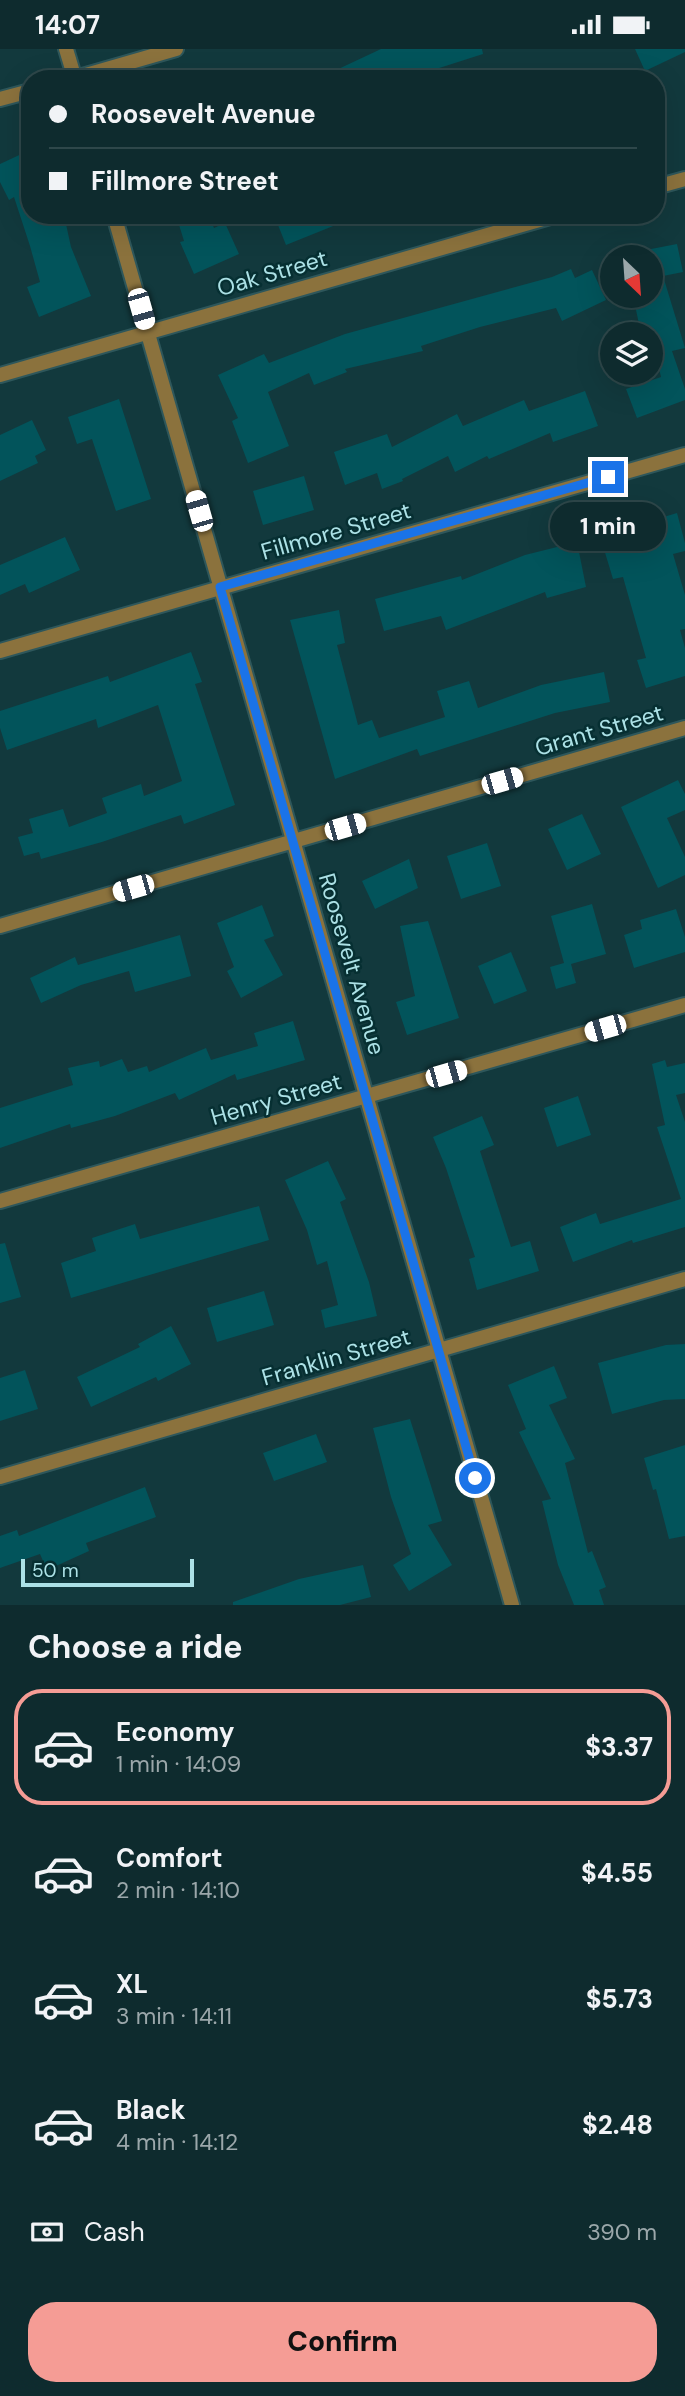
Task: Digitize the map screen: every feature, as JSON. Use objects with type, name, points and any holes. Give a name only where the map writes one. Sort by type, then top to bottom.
[{"type":"street","points":[[66,49],[72,70]]},
{"type":"street","points":[[102,70],[176,49]]},
{"type":"street","points":[[0,99],[21,93]]},
{"type":"street","points":[[665,185],[685,179]]},
{"type":"street","name":"Roosevelt Avenue","points":[[117,224],[512,1605]]},
{"type":"street","name":"Oak Street","points":[[0,375],[526,224]]},
{"type":"street","name":"Fillmore Street","points":[[0,651],[685,455]]},
{"type":"street","name":"Grant Street","points":[[0,926],[685,729]]},
{"type":"street","name":"Henry Street","points":[[0,1201],[685,1005]]},
{"type":"street","name":"Franklin Street","points":[[0,1477],[685,1279]]},
{"type":"building","points":[[381,49],[482,49],[483,54],[433,70],[336,70]]},
{"type":"building","points":[[635,49],[685,49],[685,52],[645,70]]},
{"type":"building","points":[[21,154],[21,218],[14,197],[9,200],[0,182],[0,164]]},
{"type":"building","points":[[23,224],[66,224],[71,247],[91,296],[39,317],[27,287],[40,282]]},
{"type":"building","points":[[179,224],[212,224],[214,228],[225,224],[239,254],[194,274],[180,242],[184,241]]},
{"type":"building","points":[[278,224],[338,224],[286,245]]},
{"type":"building","points":[[677,244],[683,272],[663,276],[663,247]]},
{"type":"building","points":[[571,269],[575,278],[592,270],[600,287],[600,303],[562,321],[556,308],[480,327],[421,346],[423,351],[345,369],[347,372],[314,385],[309,373],[268,392],[289,446],[248,463],[232,421],[238,418],[218,375],[264,354],[269,363],[345,334],[552,277]]},
{"type":"building","points":[[663,276],[685,348],[672,351],[685,389],[685,400],[637,418],[626,389],[638,385],[663,385],[663,322],[639,322],[636,308],[663,308]]},
{"type":"building","points":[[585,391],[598,426],[553,442],[550,433],[489,459],[487,456],[455,472],[448,456],[402,479],[403,481],[382,489],[377,473],[345,485],[334,452],[387,434],[392,447],[457,414],[463,426],[524,400],[529,411]]},
{"type":"building","points":[[119,399],[151,499],[116,511],[92,439],[77,444],[68,417]]},
{"type":"building","points":[[32,420],[46,450],[35,456],[38,463],[0,481],[0,435]]},
{"type":"building","points":[[304,476],[314,510],[263,525],[253,491]]},
{"type":"building","points":[[677,513],[685,543],[685,551],[673,554],[685,595],[685,629],[680,630],[685,648],[685,676],[646,688],[637,660],[646,658],[623,577],[613,579],[600,536]]},
{"type":"building","points":[[65,537],[80,570],[29,593],[25,584],[0,595],[0,565]]},
{"type":"building","points":[[577,542],[586,587],[547,598],[545,592],[446,630],[441,616],[384,631],[375,599],[461,576],[462,580],[525,555]]},
{"type":"building","points":[[339,610],[345,643],[337,645],[358,725],[372,720],[379,738],[445,717],[437,691],[469,681],[478,708],[541,685],[604,672],[610,702],[555,713],[420,756],[417,749],[335,779],[290,620]]},
{"type":"building","points":[[191,652],[202,682],[195,684],[235,805],[184,824],[181,815],[41,859],[39,852],[24,856],[18,837],[33,833],[29,819],[63,809],[69,827],[107,813],[102,798],[141,784],[144,796],[182,781],[158,705],[98,728],[96,719],[7,750],[0,728],[0,711],[108,676],[110,682]]},
{"type":"building","points":[[678,780],[685,794],[685,810],[667,818],[685,857],[685,875],[658,888],[621,807]]},
{"type":"building","points":[[582,814],[601,854],[567,870],[548,829]]},
{"type":"building","points":[[487,843],[501,886],[461,899],[447,856]]},
{"type":"building","points":[[409,859],[418,888],[375,909],[362,881]]},
{"type":"building","points":[[592,904],[606,954],[571,964],[576,983],[556,989],[550,967],[564,963],[551,916]]},
{"type":"building","points":[[262,905],[274,936],[264,940],[283,975],[241,998],[227,971],[234,967],[217,923]]},
{"type":"building","points":[[676,909],[685,937],[685,952],[634,968],[624,935],[642,929],[640,920]]},
{"type":"building","points":[[428,921],[459,1018],[407,1035],[396,1002],[415,996],[400,926]]},
{"type":"building","points":[[180,935],[191,976],[135,992],[129,971],[81,985],[41,1003],[30,978],[75,957],[78,965]]},
{"type":"building","points":[[511,952],[527,991],[494,1004],[478,966]]},
{"type":"building","points":[[293,1021],[305,1060],[237,1080],[235,1074],[179,1100],[175,1093],[115,1116],[71,1128],[70,1124],[0,1148],[0,1108],[73,1085],[68,1068],[99,1061],[100,1067],[122,1059],[128,1072],[147,1066],[149,1072],[206,1048],[211,1060],[258,1046],[254,1033]]},
{"type":"building","points":[[665,1060],[667,1067],[685,1063],[685,1093],[676,1095],[685,1122],[685,1227],[633,1243],[632,1240],[573,1262],[560,1227],[596,1213],[600,1224],[681,1199],[657,1127],[665,1125],[652,1064]]},
{"type":"building","points":[[578,1096],[591,1135],[557,1147],[544,1108]]},
{"type":"building","points":[[482,1116],[494,1145],[480,1151],[511,1247],[530,1241],[539,1271],[477,1290],[469,1259],[475,1257],[433,1137]]},
{"type":"building","points":[[328,1161],[346,1199],[340,1202],[369,1282],[377,1316],[325,1328],[321,1310],[338,1305],[327,1261],[317,1265],[307,1230],[285,1180]]},
{"type":"building","points":[[259,1206],[269,1240],[71,1298],[61,1263],[96,1251],[92,1238],[135,1224],[140,1239]]},
{"type":"building","points":[[5,1243],[21,1297],[0,1303],[0,1244]]},
{"type":"building","points":[[264,1291],[274,1325],[217,1342],[207,1308]]},
{"type":"building","points":[[171,1326],[191,1364],[158,1381],[156,1377],[91,1407],[77,1377],[140,1347],[138,1344]]},
{"type":"building","points":[[685,1344],[685,1399],[664,1400],[612,1414],[598,1363],[666,1345]]},
{"type":"building","points":[[554,1366],[567,1398],[549,1405],[575,1459],[565,1463],[588,1553],[592,1551],[606,1587],[599,1590],[604,1605],[574,1605],[558,1565],[542,1501],[551,1499],[519,1432],[526,1429],[508,1385]]},
{"type":"building","points":[[25,1370],[38,1409],[0,1421],[0,1378]]},
{"type":"building","points":[[410,1419],[442,1521],[428,1525],[452,1565],[409,1591],[393,1565],[411,1554],[391,1497],[373,1428]]},
{"type":"building","points":[[316,1434],[327,1462],[274,1481],[263,1453]]},
{"type":"building","points":[[685,1445],[685,1536],[669,1539],[656,1489],[653,1490],[644,1458]]},
{"type":"building","points":[[145,1487],[156,1517],[86,1543],[89,1551],[47,1570],[40,1554],[0,1568],[0,1536],[17,1530],[19,1536]]},
{"type":"building","points":[[363,1565],[371,1597],[340,1605],[233,1605],[233,1602],[299,1579]]},
{"type":"route","points":[[475,1478],[220,587],[608,477]]}]
